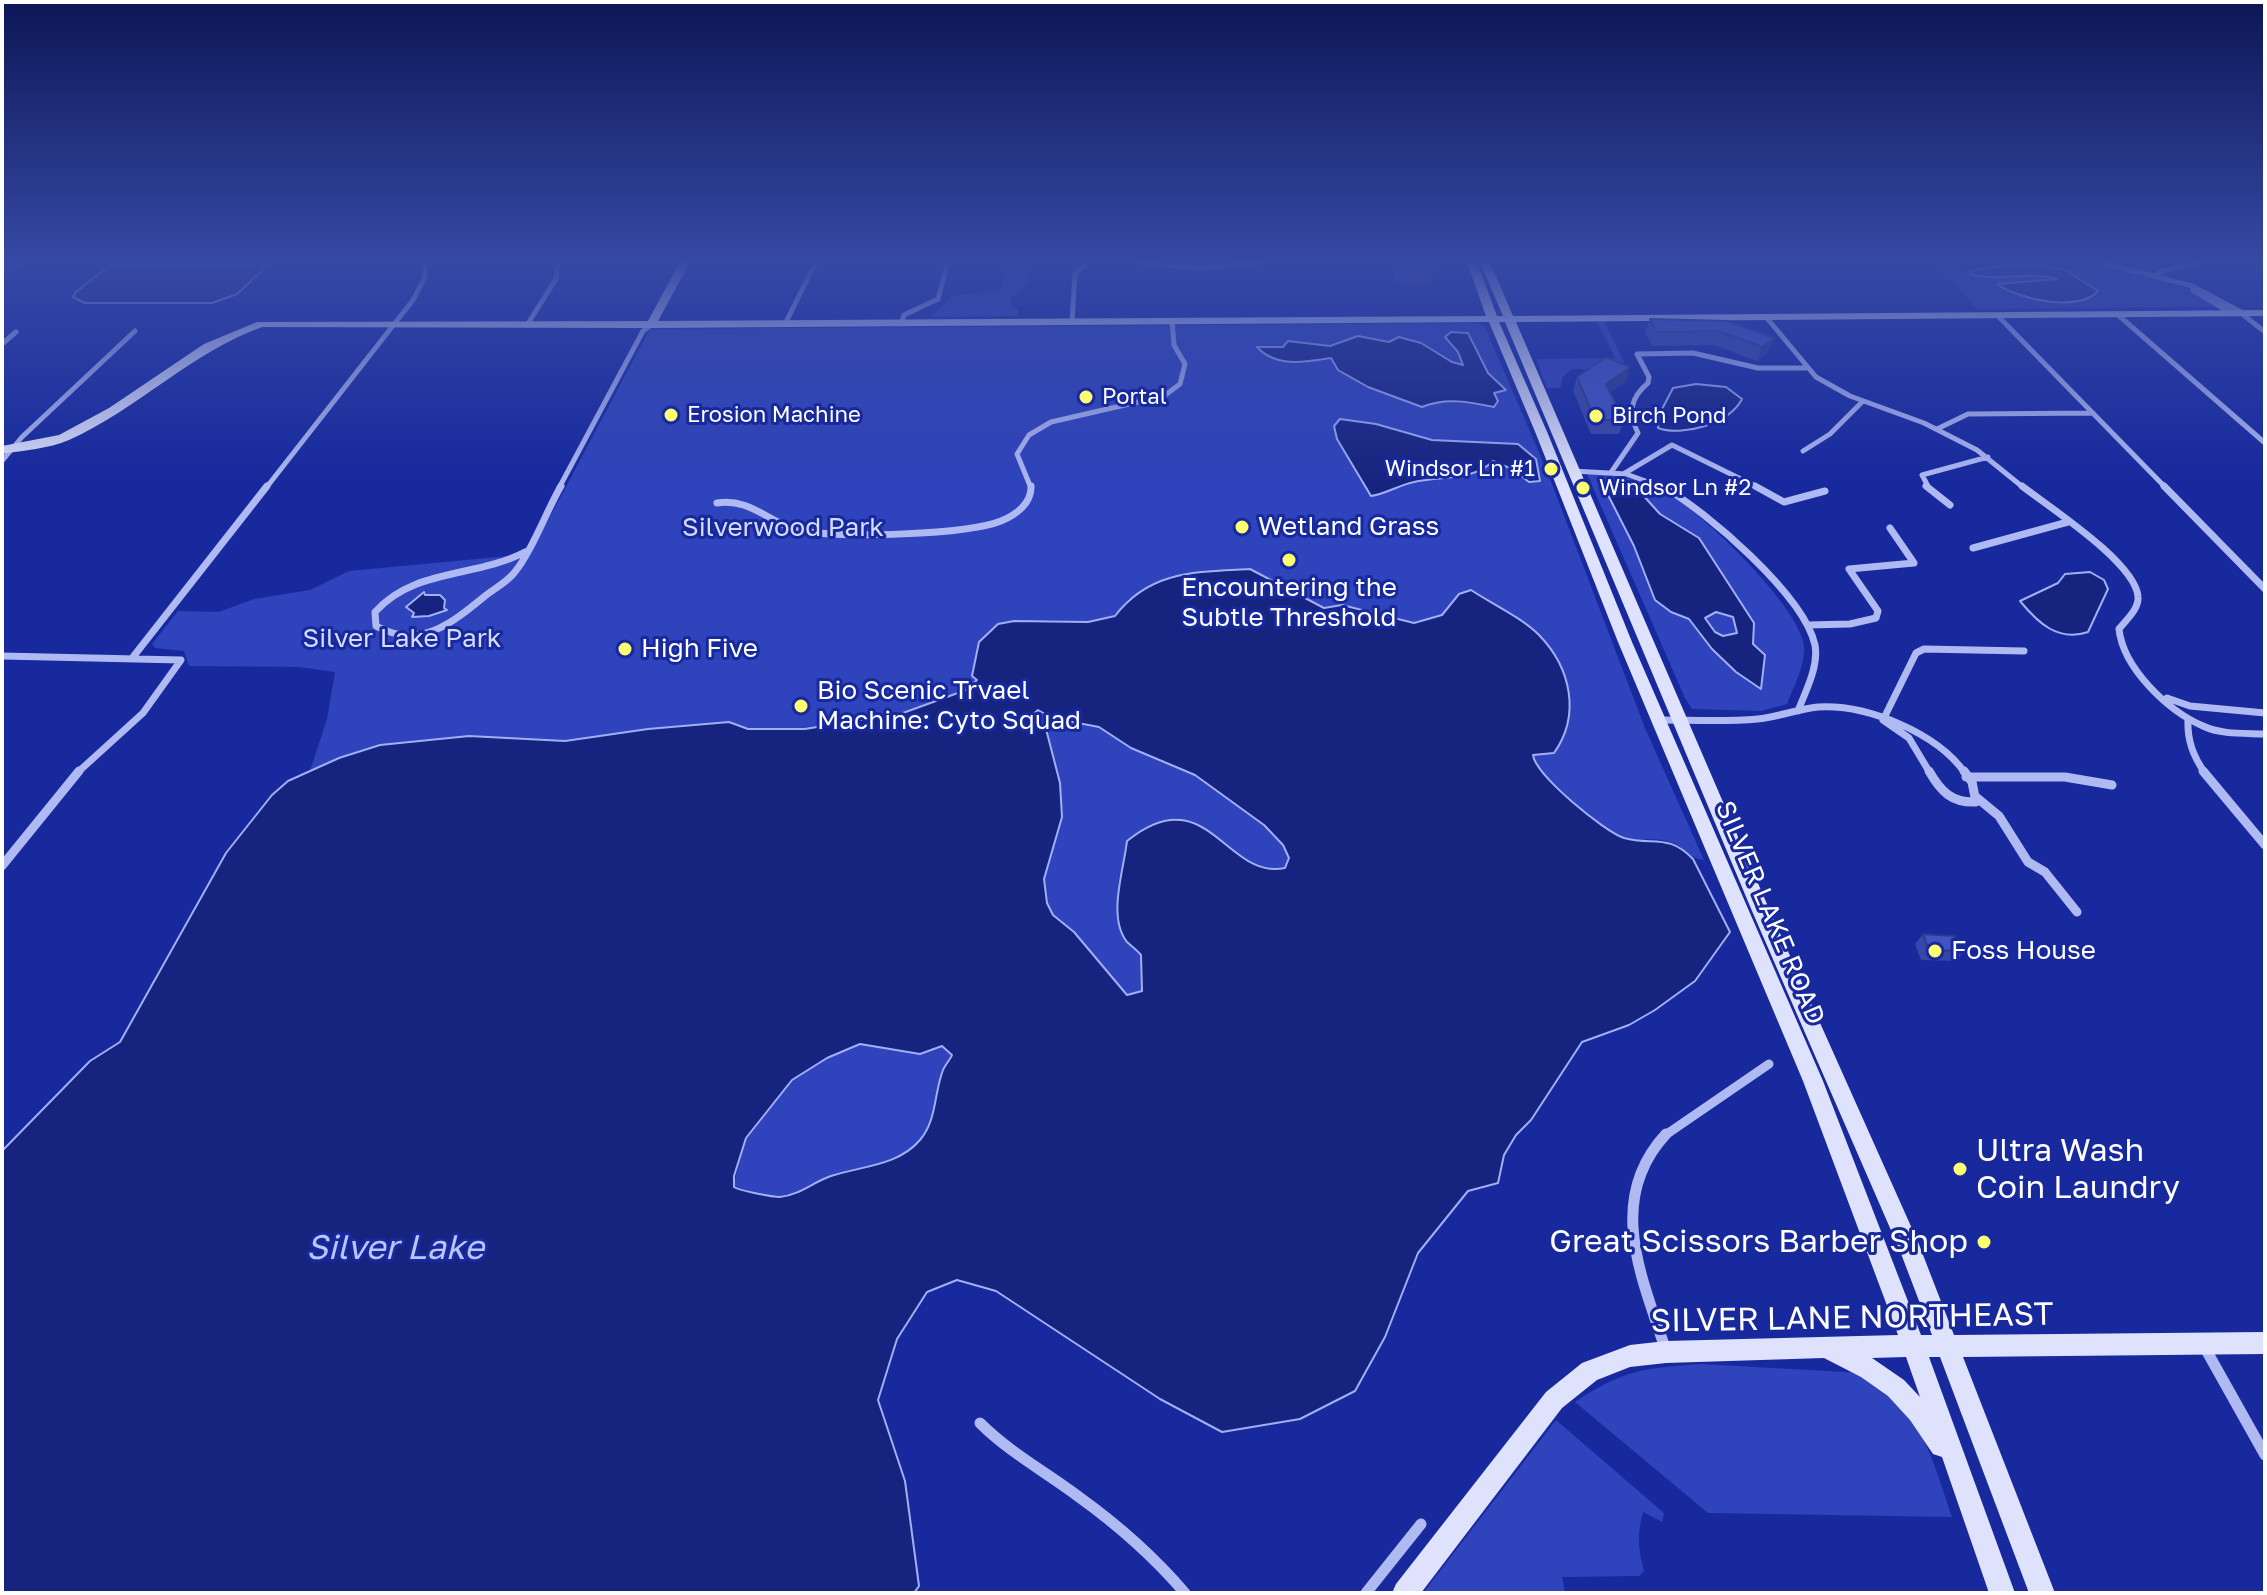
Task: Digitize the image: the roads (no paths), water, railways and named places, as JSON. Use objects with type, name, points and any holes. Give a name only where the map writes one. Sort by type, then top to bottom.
[{"type":"street","points":[[2,461],[8,449],[129,336]]},
{"type":"street","points":[[8,449],[61,439],[193,355],[229,336]]},
{"type":"street","points":[[133,657],[384,336]]},
{"type":"street","points":[[525,552],[498,565],[420,582],[398,590],[387,597],[375,612],[376,626],[394,636],[404,637],[439,630],[510,577],[525,552],[640,336]]},
{"type":"street","points":[[717,503],[739,501],[786,528],[812,533],[965,528],[999,521],[1018,511],[1030,497],[1031,486],[1017,454],[1021,442],[1032,431],[1058,419],[1150,401],[1167,394],[1181,381],[1185,364],[1174,345],[1173,336]]},
{"type":"street","name":"SILVER LAKE ROAD","points":[[1507,336],[1659,720],[1808,1067],[1914,1347],[2002,1593]]},
{"type":"street","points":[[1509,336],[1573,471],[1873,1161],[2042,1593]]},
{"type":"street","points":[[1781,336],[1806,368],[1825,383],[1937,429],[1988,457],[2116,561],[2133,580],[2138,596],[2137,605],[2119,629],[2120,643],[2163,696],[2188,719],[2220,731],[2265,734]]},
{"type":"street","points":[[2018,336],[2264,587]]},
{"type":"street","points":[[2143,336],[2265,443]]},
{"type":"street","points":[[1612,471],[1638,433],[1630,416],[1636,393],[1648,383],[1649,377],[1637,354],[1693,353],[1758,368],[1806,368]]},
{"type":"street","points":[[1803,451],[1830,434],[1863,401]]},
{"type":"street","points":[[1937,429],[1968,414],[2093,413]]},
{"type":"street","points":[[1625,473],[1672,445],[1784,502],[1825,491]]},
{"type":"street","points":[[1950,505],[1924,484],[1922,475],[1988,457]]},
{"type":"street","points":[[1573,471],[1625,473],[1673,492],[1710,521],[1763,571],[1808,625],[1815,656],[1798,711]]},
{"type":"street","points":[[1973,548],[2068,522]]},
{"type":"street","points":[[1808,625],[1850,624],[1876,618],[1878,611],[1849,569],[1914,563],[1890,528]]},
{"type":"street","points":[[1883,720],[1916,653],[1924,649],[2024,651]]},
{"type":"street","points":[[2,656],[181,660],[143,713],[80,770],[2,866]]},
{"type":"street","points":[[2163,696],[2190,706],[2265,713]]},
{"type":"street","points":[[1659,720],[1760,719],[1838,707],[1917,732],[1951,756],[1976,797],[1999,816],[2028,862],[2045,872],[2077,912]]},
{"type":"street","points":[[2188,719],[2185,736],[2216,790],[2265,845]]},
{"type":"street","points":[[1883,720],[1909,739],[1942,793],[1961,804],[1976,802],[1976,797]]},
{"type":"street","points":[[1966,777],[2065,777],[2112,785]]},
{"type":"street","points":[[1666,1352],[1631,1229],[1634,1185],[1641,1166],[1665,1135],[1769,1064]]},
{"type":"street","name":"SILVER LANE NORTHEAST","points":[[1405,1593],[1554,1400],[1590,1371],[1630,1356],[1823,1347],[2265,1343]]},
{"type":"street","points":[[2203,1344],[2265,1455]]},
{"type":"street","points":[[1823,1347],[1864,1364],[1906,1394],[1958,1474]]},
{"type":"street","points":[[980,1423],[1001,1444],[1081,1498],[1161,1565],[1185,1593]]},
{"type":"street","points":[[1366,1593],[1421,1524]]},
{"type":"water","points":[[1357,336],[1389,342],[1399,337],[1421,343],[1452,362],[1463,365],[1458,352],[1445,337],[1470,336],[1488,373],[1506,390],[1494,393],[1498,401],[1494,407],[1449,401],[1422,407],[1368,387],[1338,370],[1331,358],[1282,361],[1257,347],[1283,347],[1288,341],[1330,346]]},
{"type":"water","points":[[1696,384],[1726,387],[1742,399],[1736,408],[1716,422],[1679,431],[1658,428],[1659,415],[1673,388]]},
{"type":"water","points":[[1340,419],[1376,424],[1432,440],[1518,444],[1536,459],[1540,481],[1529,482],[1512,469],[1493,461],[1467,475],[1414,482],[1371,496],[1337,439],[1334,426]]},
{"type":"water","points":[[1625,486],[1641,493],[1660,514],[1699,538],[1754,623],[1753,644],[1765,655],[1761,689],[1736,672],[1712,649],[1689,619],[1671,612],[1655,600],[1634,546],[1607,493]],"holes":[[[1716,612],[1733,617],[1737,633],[1723,636],[1715,632],[1705,618]]]},
{"type":"water","name":"Silver Lake","points":[[1250,569],[1324,608],[1342,605],[1414,623],[1442,615],[1459,594],[1471,590],[1524,622],[1539,635],[1559,662],[1569,692],[1568,723],[1562,738],[1554,753],[1533,755],[1537,764],[1572,802],[1615,834],[1634,840],[1668,843],[1684,851],[1693,859],[1730,932],[1695,981],[1629,1025],[1582,1042],[1504,1155],[1498,1183],[1468,1191],[1418,1253],[1385,1337],[1355,1391],[1300,1419],[1222,1432],[1160,1399],[996,1291],[957,1280],[927,1292],[897,1339],[878,1400],[905,1481],[919,1586],[914,1593],[2,1593],[2,1151],[90,1061],[120,1042],[226,853],[272,795],[288,781],[339,758],[380,745],[469,736],[565,741],[729,722],[748,729],[805,729],[903,713],[966,690],[977,680],[972,676],[979,642],[998,624],[1014,621],[1088,622],[1115,616],[1143,590],[1176,576]],"holes":[[[1038,710],[1052,718],[1099,727],[1131,748],[1195,775],[1264,825],[1283,845],[1289,858],[1285,868],[1265,868],[1247,860],[1197,824],[1177,820],[1154,824],[1127,841],[1118,893],[1118,920],[1127,942],[1141,955],[1142,991],[1127,995],[1074,932],[1053,915],[1047,903],[1044,879],[1062,817],[1060,783],[1046,729],[1030,723],[1030,717]],[[860,1044],[920,1054],[942,1046],[952,1055],[940,1079],[930,1124],[920,1140],[911,1149],[890,1160],[831,1176],[787,1196],[764,1195],[734,1187],[734,1176],[746,1138],[792,1080],[827,1058]]]},
{"type":"water","points":[[2090,572],[2104,580],[2108,589],[2088,632],[2058,632],[2034,617],[2020,601],[2058,583],[2065,574]]},
{"type":"water","points":[[424,592],[425,595],[440,595],[445,600],[444,608],[447,610],[412,617],[414,613],[406,607]]},
{"type":"place","name":"Portal","points":[[1086,397]]},
{"type":"place","name":"Erosion Machine","points":[[671,415]]},
{"type":"place","name":"Birch Pond","points":[[1596,416]]},
{"type":"place","name":"Windsor Ln #1","points":[[1551,469]]},
{"type":"place","name":"Windsor Ln #2","points":[[1583,488]]},
{"type":"place","name":"Wetland Grass","points":[[1242,527]]},
{"type":"place","name":"Encountering the Subtle Threshold","points":[[1289,560]]},
{"type":"place","name":"High Five","points":[[625,649]]},
{"type":"place","name":"Bio Scenic Trvael Machine: Cyto Squad","points":[[801,706]]},
{"type":"place","name":"Foss House","points":[[1935,951]]},
{"type":"place","name":"Ultra Wash Coin Laundry","points":[[1960,1169]]},
{"type":"place","name":"Great Scissors Barber Shop","points":[[1984,1242]]},
{"type":"park label","name":"Silverwood Park","points":[[783,528]]},
{"type":"park label","name":"Silver Lake Park","points":[[402,639]]}]
